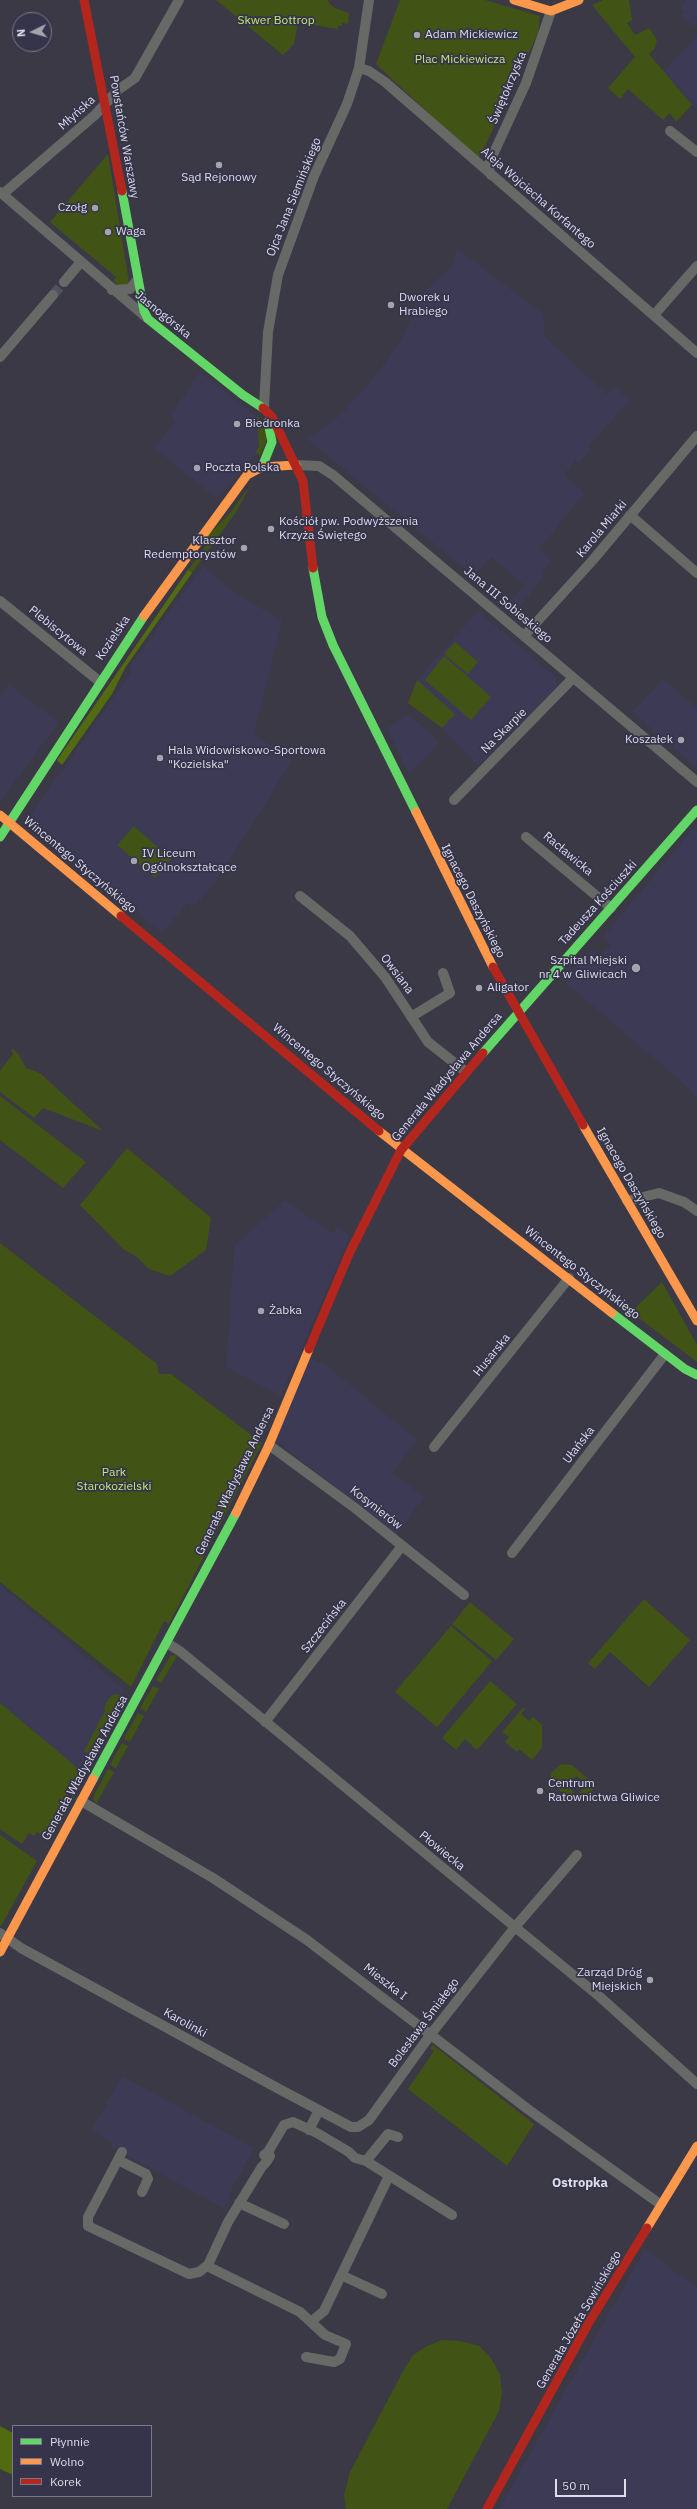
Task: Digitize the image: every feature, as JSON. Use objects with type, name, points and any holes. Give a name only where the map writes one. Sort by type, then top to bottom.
[{"type":"street","name":"Powstańców Warszawy","points":[[84,0],[106,105],[137,280],[144,311],[148,319]]},
{"type":"street","name":"Młyńska","points":[[2,193],[106,105],[118,90],[128,85],[142,68],[179,0]]},
{"type":"street","name":"Ojca Jana Siemińskiego","points":[[264,407],[268,332],[278,275],[314,176],[345,109],[359,68],[368,0]]},
{"type":"street","points":[[514,0],[551,11],[579,0]]},
{"type":"street","name":"Świętokrzyska","points":[[491,175],[488,167],[526,83],[551,11]]},
{"type":"street","name":"Aleja Wojciecha Korfantego","points":[[359,68],[370,71],[384,82],[697,353]]},
{"type":"street","points":[[670,131],[697,152]]},
{"type":"street","name":"Jasnogórska","points":[[2,193],[112,290],[204,365],[245,396],[264,407],[272,417],[296,465]]},
{"type":"street","points":[[64,282],[80,263]]},
{"type":"street","points":[[654,315],[697,266]]},
{"type":"street","points":[[112,290],[130,289],[137,280]]},
{"type":"street","points":[[0,357],[53,295]]},
{"type":"street","points":[[262,467],[272,442],[264,407]]},
{"type":"street","name":"Karola Miarki","points":[[524,636],[592,561],[697,436]]},
{"type":"street","name":"Kozielska","points":[[0,837],[5,823],[159,592],[240,482],[262,467],[288,464],[296,465]]},
{"type":"street","name":"Jana III Sobieskiego","points":[[296,465],[316,466],[327,470],[524,636],[572,679],[697,782]]},
{"type":"street","name":"Ignacego Daszyńskiego","points":[[296,465],[304,487],[316,593],[326,628],[466,915],[517,1012],[697,1321]]},
{"type":"street","points":[[630,515],[697,573]]},
{"type":"street","name":"Plebiscytowa","points":[[0,601],[99,681]]},
{"type":"street","name":"Na Skarpie","points":[[454,800],[572,679]]},
{"type":"street","name":"Tadeusza Kościuszki","points":[[517,1012],[697,810]]},
{"type":"street","name":"Wincentego Styczyńskiego","points":[[0,815],[5,823],[402,1150],[569,1278],[665,1354],[688,1371],[697,1375]]},
{"type":"street","name":"Racławicka","points":[[526,837],[610,908]]},
{"type":"street","name":"Owsiana","points":[[300,896],[350,936],[385,977],[428,1042],[466,1072]]},
{"type":"street","points":[[411,1017],[450,993],[443,973]]},
{"type":"street","name":"Generała Władysława Andersa","points":[[0,1952],[4,1936],[81,1801],[167,1643],[269,1444],[346,1260],[402,1150],[517,1012]]},
{"type":"street","points":[[627,1201],[659,1193],[684,1202],[697,1211]]},
{"type":"street","name":"Husarska","points":[[434,1447],[569,1278]]},
{"type":"street","name":"Ułańska","points":[[512,1553],[665,1354]]},
{"type":"street","name":"Kosynierów","points":[[269,1444],[356,1508],[464,1595]]},
{"type":"street","name":"Szczecińska","points":[[265,1722],[402,1546]]},
{"type":"street","name":"Płowiecka","points":[[167,1643],[181,1652],[600,1997],[697,2084]]},
{"type":"street","name":"Mieszka I","points":[[81,1801],[213,1878],[307,1940],[563,2135],[660,2204]]},
{"type":"street","name":"Bolesława Śmiałego","points":[[351,2127],[363,2126],[369,2120],[431,2034],[515,1927],[577,1855]]},
{"type":"street","name":"Karolinki","points":[[4,1936],[21,1948],[351,2127]]},
{"type":"street","points":[[309,2130],[319,2110]]},
{"type":"street","points":[[142,2192],[148,2179],[146,2174],[120,2156],[88,2217],[88,2226],[189,2274],[199,2272],[207,2266],[239,2203],[261,2168],[260,2162],[265,2154],[268,2152],[284,2125],[293,2122],[349,2152],[350,2156],[364,2161],[452,2215]]},
{"type":"street","points":[[364,2161],[388,2134],[398,2137]]},
{"type":"street","name":"Generała Józefa Sowińskiego","points":[[487,2509],[588,2324],[660,2204],[695,2152]]},
{"type":"street","points":[[312,2321],[324,2311],[389,2176]]},
{"type":"street","points":[[239,2203],[284,2224]]},
{"type":"street","points":[[207,2266],[271,2297],[312,2321],[325,2335],[346,2344],[340,2359],[334,2362],[306,2357]]},
{"type":"street","points":[[341,2275],[382,2294]]},
{"type":"shaded area","points":[[687,0],[697,0],[697,23],[694,27],[681,16],[685,12],[680,7]]},
{"type":"shaded area","points":[[697,36],[697,111],[664,71]]},
{"type":"shaded area","points":[[457,248],[543,314],[545,337],[607,394],[615,387],[630,400],[588,447],[591,450],[579,463],[576,460],[564,474],[585,493],[539,549],[551,560],[542,571],[546,574],[515,613],[506,606],[524,585],[491,557],[474,576],[307,439],[339,416],[371,382],[402,338],[420,296],[454,263]]},
{"type":"shaded area","points":[[200,372],[257,417],[259,447],[253,459],[217,499],[154,448],[176,421],[170,416]]},
{"type":"shaded area","points":[[203,566],[236,594],[282,620],[254,734],[292,761],[217,880],[196,905],[187,904],[162,933],[29,824],[29,817],[132,671],[129,667]]},
{"type":"shaded area","points":[[478,611],[556,677],[556,688],[478,766],[442,728],[408,703],[417,680]]},
{"type":"shaded area","name":"Koszałek","points":[[663,679],[697,708],[697,768],[632,712]]},
{"type":"shaded area","points":[[8,684],[59,722],[0,802],[0,696]]},
{"type":"shaded area","points":[[407,715],[412,717],[439,742],[409,775],[387,728]]},
{"type":"shaded area","name":"Szpital Miejski nr 4 w Gliwicach","points":[[697,824],[697,1098],[683,1083],[563,980],[592,949],[600,956],[611,945],[603,937]]},
{"type":"shaded area","points":[[285,1200],[332,1233],[337,1227],[350,1236],[281,1396],[226,1367],[234,1246]]},
{"type":"shaded area","points":[[310,1358],[325,1364],[417,1440],[393,1473],[424,1497],[397,1535],[275,1440]]},
{"type":"shaded area","points":[[0,1584],[124,1690],[80,1770],[0,1703]]},
{"type":"shaded area","points":[[122,2076],[254,2148],[229,2194],[230,2203],[223,2208],[110,2146],[113,2143],[91,2131]]},
{"type":"shaded area","points":[[645,2249],[697,2288],[697,2509],[499,2509]]},
{"type":"green space","name":"Skwer Bottrop","points":[[216,0],[327,0],[333,7],[349,13],[348,24],[342,23],[342,26],[338,26],[338,29],[298,22],[294,44],[283,55]]},
{"type":"green space","name":"Plac Mickiewicza","points":[[400,0],[485,0],[540,16],[538,33],[480,157],[473,155],[376,64]]},
{"type":"green space","points":[[603,0],[629,0],[632,20],[627,23],[635,35],[649,28],[657,40],[655,48],[649,54],[692,105],[676,122],[670,113],[663,120],[628,89],[620,99],[608,88],[635,57],[592,5]]},
{"type":"green space","points":[[108,154],[129,282],[127,285],[119,286],[113,281],[116,277],[50,222]]},
{"type":"green space","points":[[257,417],[259,417],[263,423],[268,437],[260,455],[255,453],[259,447]]},
{"type":"green space","points":[[252,483],[236,512],[192,573],[188,570],[208,543],[206,538],[230,513]]},
{"type":"green space","points":[[188,570],[192,573],[125,668],[112,694],[62,765],[57,760]]},
{"type":"green space","points":[[455,642],[478,662],[468,674],[444,654]]},
{"type":"green space","points":[[444,656],[491,697],[471,720],[425,680]]},
{"type":"green space","points":[[417,680],[455,714],[442,728],[408,703]]},
{"type":"green space","points":[[134,826],[171,859],[155,878],[117,845]]},
{"type":"green space","points":[[11,1048],[18,1053],[26,1068],[40,1073],[103,1131],[43,1108],[34,1118],[0,1092],[0,1071],[13,1054]]},
{"type":"green space","points":[[0,1096],[86,1162],[63,1188],[0,1140]]},
{"type":"green space","points":[[127,1148],[211,1218],[206,1250],[170,1276],[149,1269],[137,1257],[123,1249],[80,1205]]},
{"type":"green space","name":"Park Starokozielski","points":[[0,1243],[157,1364],[159,1374],[171,1374],[262,1443],[169,1624],[164,1621],[131,1687],[0,1582]]},
{"type":"green space","points":[[662,1282],[697,1345],[697,1362],[631,1312]]},
{"type":"green space","points":[[644,1599],[690,1640],[649,1687],[610,1652],[595,1669],[588,1663]]},
{"type":"green space","points":[[470,1602],[514,1639],[496,1660],[452,1624]]},
{"type":"green space","points":[[451,1626],[492,1661],[437,1727],[395,1692]]},
{"type":"green space","points":[[171,1655],[177,1656],[161,1683],[156,1680]]},
{"type":"green space","points":[[490,1681],[517,1704],[477,1750],[465,1739],[456,1750],[442,1738]]},
{"type":"green space","points":[[153,1686],[159,1689],[146,1712],[140,1708]]},
{"type":"green space","points":[[115,1694],[121,1695],[89,1753],[84,1751],[105,1711],[104,1708],[109,1698]]},
{"type":"green space","points":[[125,1698],[127,1699],[98,1754],[94,1755]]},
{"type":"green space","points":[[0,1703],[80,1770],[45,1836],[37,1832],[34,1836],[29,1833],[22,1844],[0,1829]]},
{"type":"green space","points":[[523,1708],[525,1709],[521,1714],[529,1721],[533,1717],[542,1725],[542,1748],[532,1760],[519,1749],[517,1752],[505,1742],[509,1737],[502,1732]]},
{"type":"green space","points":[[138,1713],[144,1716],[130,1742],[124,1738]]},
{"type":"green space","points":[[122,1743],[128,1746],[116,1768],[110,1765]]},
{"type":"green space","points":[[561,1764],[572,1765],[596,1786],[582,1802],[575,1803],[577,1795],[587,1785],[576,1776],[567,1786],[575,1793],[573,1802],[550,1782],[551,1773]]},
{"type":"green space","points":[[88,1766],[89,1769],[53,1837],[50,1836]]},
{"type":"green space","points":[[108,1769],[114,1772],[96,1804],[93,1797]]},
{"type":"green space","points":[[0,1835],[37,1861],[1,1926],[0,1925]]},
{"type":"green space","points":[[433,2045],[534,2124],[507,2166],[408,2089],[434,2051],[430,2048]]},
{"type":"green space","points":[[442,2340],[460,2341],[479,2346],[491,2358],[500,2375],[502,2393],[499,2411],[447,2509],[346,2509],[344,2495],[350,2472],[403,2371],[413,2355],[427,2346]]},
{"type":"green space","points":[[0,2426],[12,2432],[12,2475],[0,2469]]},
{"type":"tunnel","points":[[53,295],[64,282]]},
{"type":"traffic: fast","points":[[122,191],[144,311],[148,319],[243,395],[263,408]]},
{"type":"traffic: fast","points":[[262,467],[272,442],[268,422]]},
{"type":"traffic: fast","points":[[313,568],[322,617],[333,645],[416,812]]},
{"type":"traffic: fast","points":[[0,837],[144,616]]},
{"type":"traffic: fast","points":[[483,1053],[697,810]]},
{"type":"traffic: fast","points":[[612,1313],[685,1369],[697,1375]]},
{"type":"traffic: fast","points":[[93,1779],[236,1513]]},
{"type":"traffic: slow","points":[[514,0],[551,11],[579,0]]},
{"type":"traffic: slow","points":[[144,616],[247,475],[262,467],[296,465]]},
{"type":"traffic: slow","points":[[416,812],[493,967]]},
{"type":"traffic: slow","points":[[0,815],[121,916]]},
{"type":"traffic: slow","points":[[583,1125],[697,1321]]},
{"type":"traffic: slow","points":[[379,1131],[612,1313]]},
{"type":"traffic: slow","points":[[236,1513],[269,1445],[309,1349]]},
{"type":"traffic: slow","points":[[0,1952],[93,1779]]},
{"type":"traffic: slow","points":[[647,2228],[697,2146]]},
{"type":"traffic: jam","points":[[84,0],[122,191]]},
{"type":"traffic: jam","points":[[263,408],[272,417],[303,481],[313,568]]},
{"type":"traffic: jam","points":[[121,916],[379,1131]]},
{"type":"traffic: jam","points":[[493,967],[583,1125]]},
{"type":"traffic: jam","points":[[309,1349],[349,1254],[401,1150],[483,1053]]},
{"type":"traffic: jam","points":[[487,2509],[588,2324],[647,2228]]},
{"type":"place","name":"Adam Mickiewicz","points":[[417,35]]},
{"type":"place","name":"Sąd Rejonowy","points":[[219,165]]},
{"type":"place","name":"Czołg","points":[[95,208]]},
{"type":"place","name":"Waga","points":[[108,232]]},
{"type":"place","name":"Dworek u Hrabiego","points":[[391,305]]},
{"type":"place","name":"Biedronka","points":[[237,424]]},
{"type":"place","name":"Poczta Polska","points":[[197,468]]},
{"type":"place","name":"Kościół pw. Podwyższenia Krzyża Świętego","points":[[271,529]]},
{"type":"place","name":"Klasztor Redemptorystów","points":[[244,548]]},
{"type":"place","name":"Koszałek","points":[[681,740]]},
{"type":"place","name":"Hala Widowiskowo-Sportowa \"Kozielska\"","points":[[160,758]]},
{"type":"place","name":"IV Liceum Ogólnokształcące","points":[[134,861]]},
{"type":"place","name":"Szpital Miejski nr 4 w Gliwicach","points":[[636,968]]},
{"type":"place","name":"Aligator","points":[[479,988]]},
{"type":"place","name":"Żabka","points":[[261,1311]]},
{"type":"place","name":"Centrum Ratownictwa Gliwice","points":[[540,1791]]},
{"type":"place","name":"Zarząd Dróg Miejskich","points":[[650,1980]]},
{"type":"district","name":"Ostropka","points":[[580,2183]]}]
